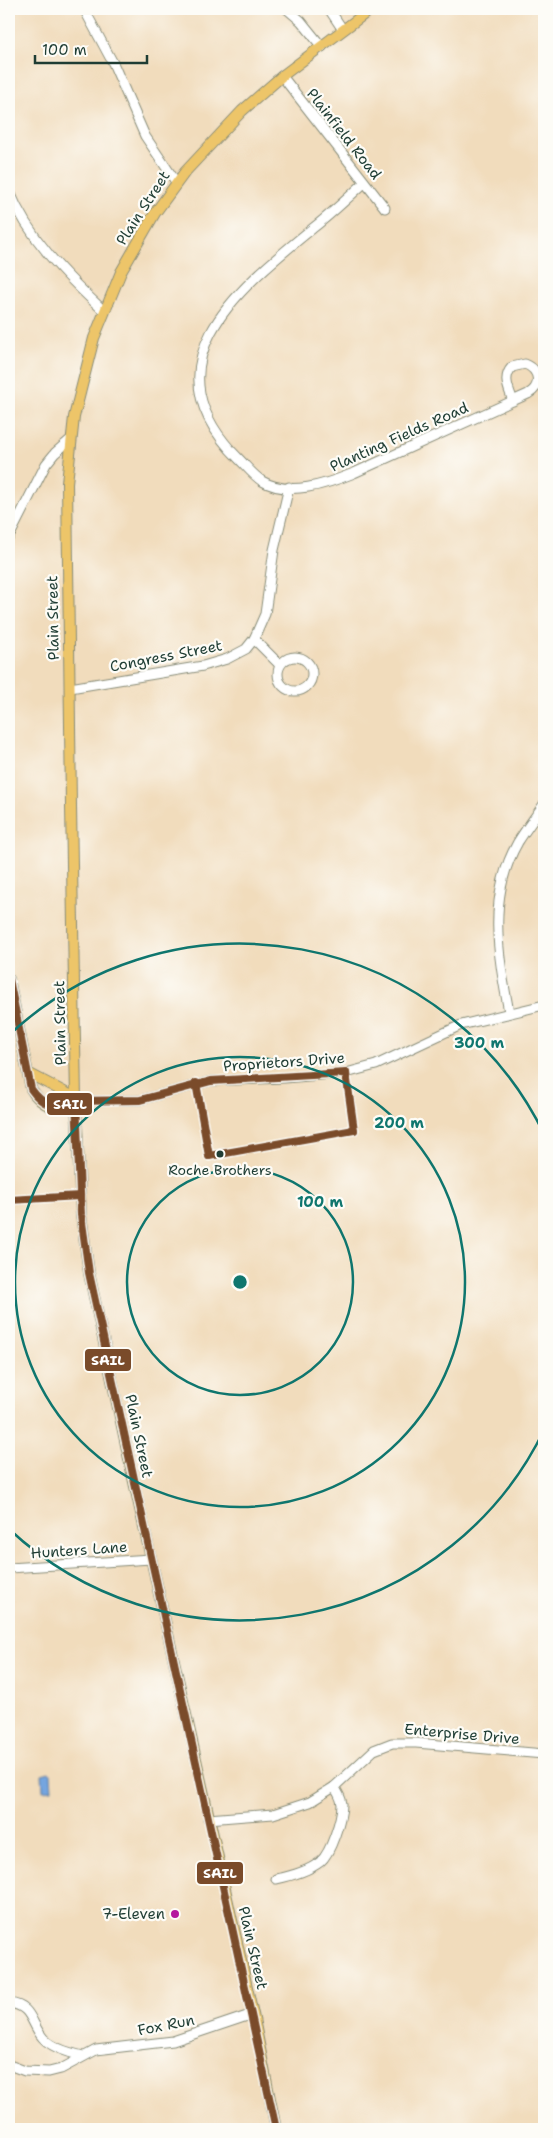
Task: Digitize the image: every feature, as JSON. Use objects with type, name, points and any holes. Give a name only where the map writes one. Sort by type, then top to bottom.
[{"type":"main road","name":"Plain Street","points":[[276,2129],[253,2014],[151,1559],[85,1246],[81,1215],[76,1101],[67,509],[70,440],[84,372],[104,310],[129,257],[154,213],[176,182],[229,124],[282,76],[372,9]]},
{"type":"main road","points":[[9,979],[31,1089],[42,1102],[57,1108],[64,1108],[76,1101],[68,1094],[28,1073]]},
{"type":"street","points":[[84,9],[113,63],[145,136],[176,182]]},
{"type":"street","points":[[287,9],[301,21],[322,47]]},
{"type":"street","points":[[329,9],[343,30]]},
{"type":"street","name":"Plainfield Road","points":[[282,76],[385,208]]},
{"type":"street","name":"Planting Fields Road","points":[[364,183],[247,287],[219,318],[211,330],[203,351],[199,372],[200,394],[205,410],[219,436],[230,450],[262,481],[289,487],[317,485],[354,473],[514,401]]},
{"type":"street","points":[[9,190],[36,238],[66,274],[104,310]]},
{"type":"street","points":[[9,537],[46,464],[54,453],[70,440]]},
{"type":"street","name":"Congress Street","points":[[70,688],[209,665],[237,655],[254,640],[266,614],[274,550],[289,487]]},
{"type":"street","points":[[254,640],[280,665]]},
{"type":"street","points":[[294,657],[305,660],[312,670],[308,686],[298,692],[292,692],[282,687],[277,676],[280,665],[294,657]]},
{"type":"street","points":[[509,1012],[496,935],[499,895],[518,842],[544,804]]},
{"type":"street","name":"Proprietors Drive","points":[[76,1101],[140,1100],[211,1081],[346,1073],[376,1065],[461,1025],[544,1005]]},
{"type":"street","name":"Hunters Lane","points":[[9,1568],[151,1559]]},
{"type":"street","name":"Enterprise Drive","points":[[208,1819],[273,1814],[310,1802],[334,1786],[374,1750],[392,1743],[406,1742],[544,1754]]},
{"type":"street","points":[[276,1880],[311,1868],[323,1860],[335,1834],[342,1806],[334,1786]]},
{"type":"street","points":[[9,2003],[20,2005],[27,2010],[44,2039],[54,2046],[83,2056]]},
{"type":"street","name":"Fox Run","points":[[9,2066],[25,2071],[49,2072],[61,2069],[83,2056],[102,2049],[173,2041],[253,2014]]},
{"type":"water","points":[[49,1772],[51,1774],[52,1790],[43,1791],[42,1774]]},
{"type":"transit line","name":"SAIL","points":[[9,979],[31,1089],[35,1095],[51,1105],[63,1106],[76,1101]]},
{"type":"transit line","name":"SAIL","points":[[346,1073],[354,1130]]},
{"type":"transit line","name":"SAIL","points":[[76,1101],[140,1100],[211,1081],[346,1073]]},
{"type":"transit line","name":"SAIL","points":[[196,1083],[209,1156]]},
{"type":"transit line","name":"SAIL","points":[[76,1101],[81,1215],[89,1273],[276,2129]]},
{"type":"transit line","name":"SAIL","points":[[209,1156],[354,1130]]},
{"type":"transit line","name":"SAIL","points":[[9,1200],[80,1196]]},
{"type":"place","name":"Roche Brothers","points":[[220,1154]]},
{"type":"place","name":"7-Eleven","points":[[175,1914]]}]
